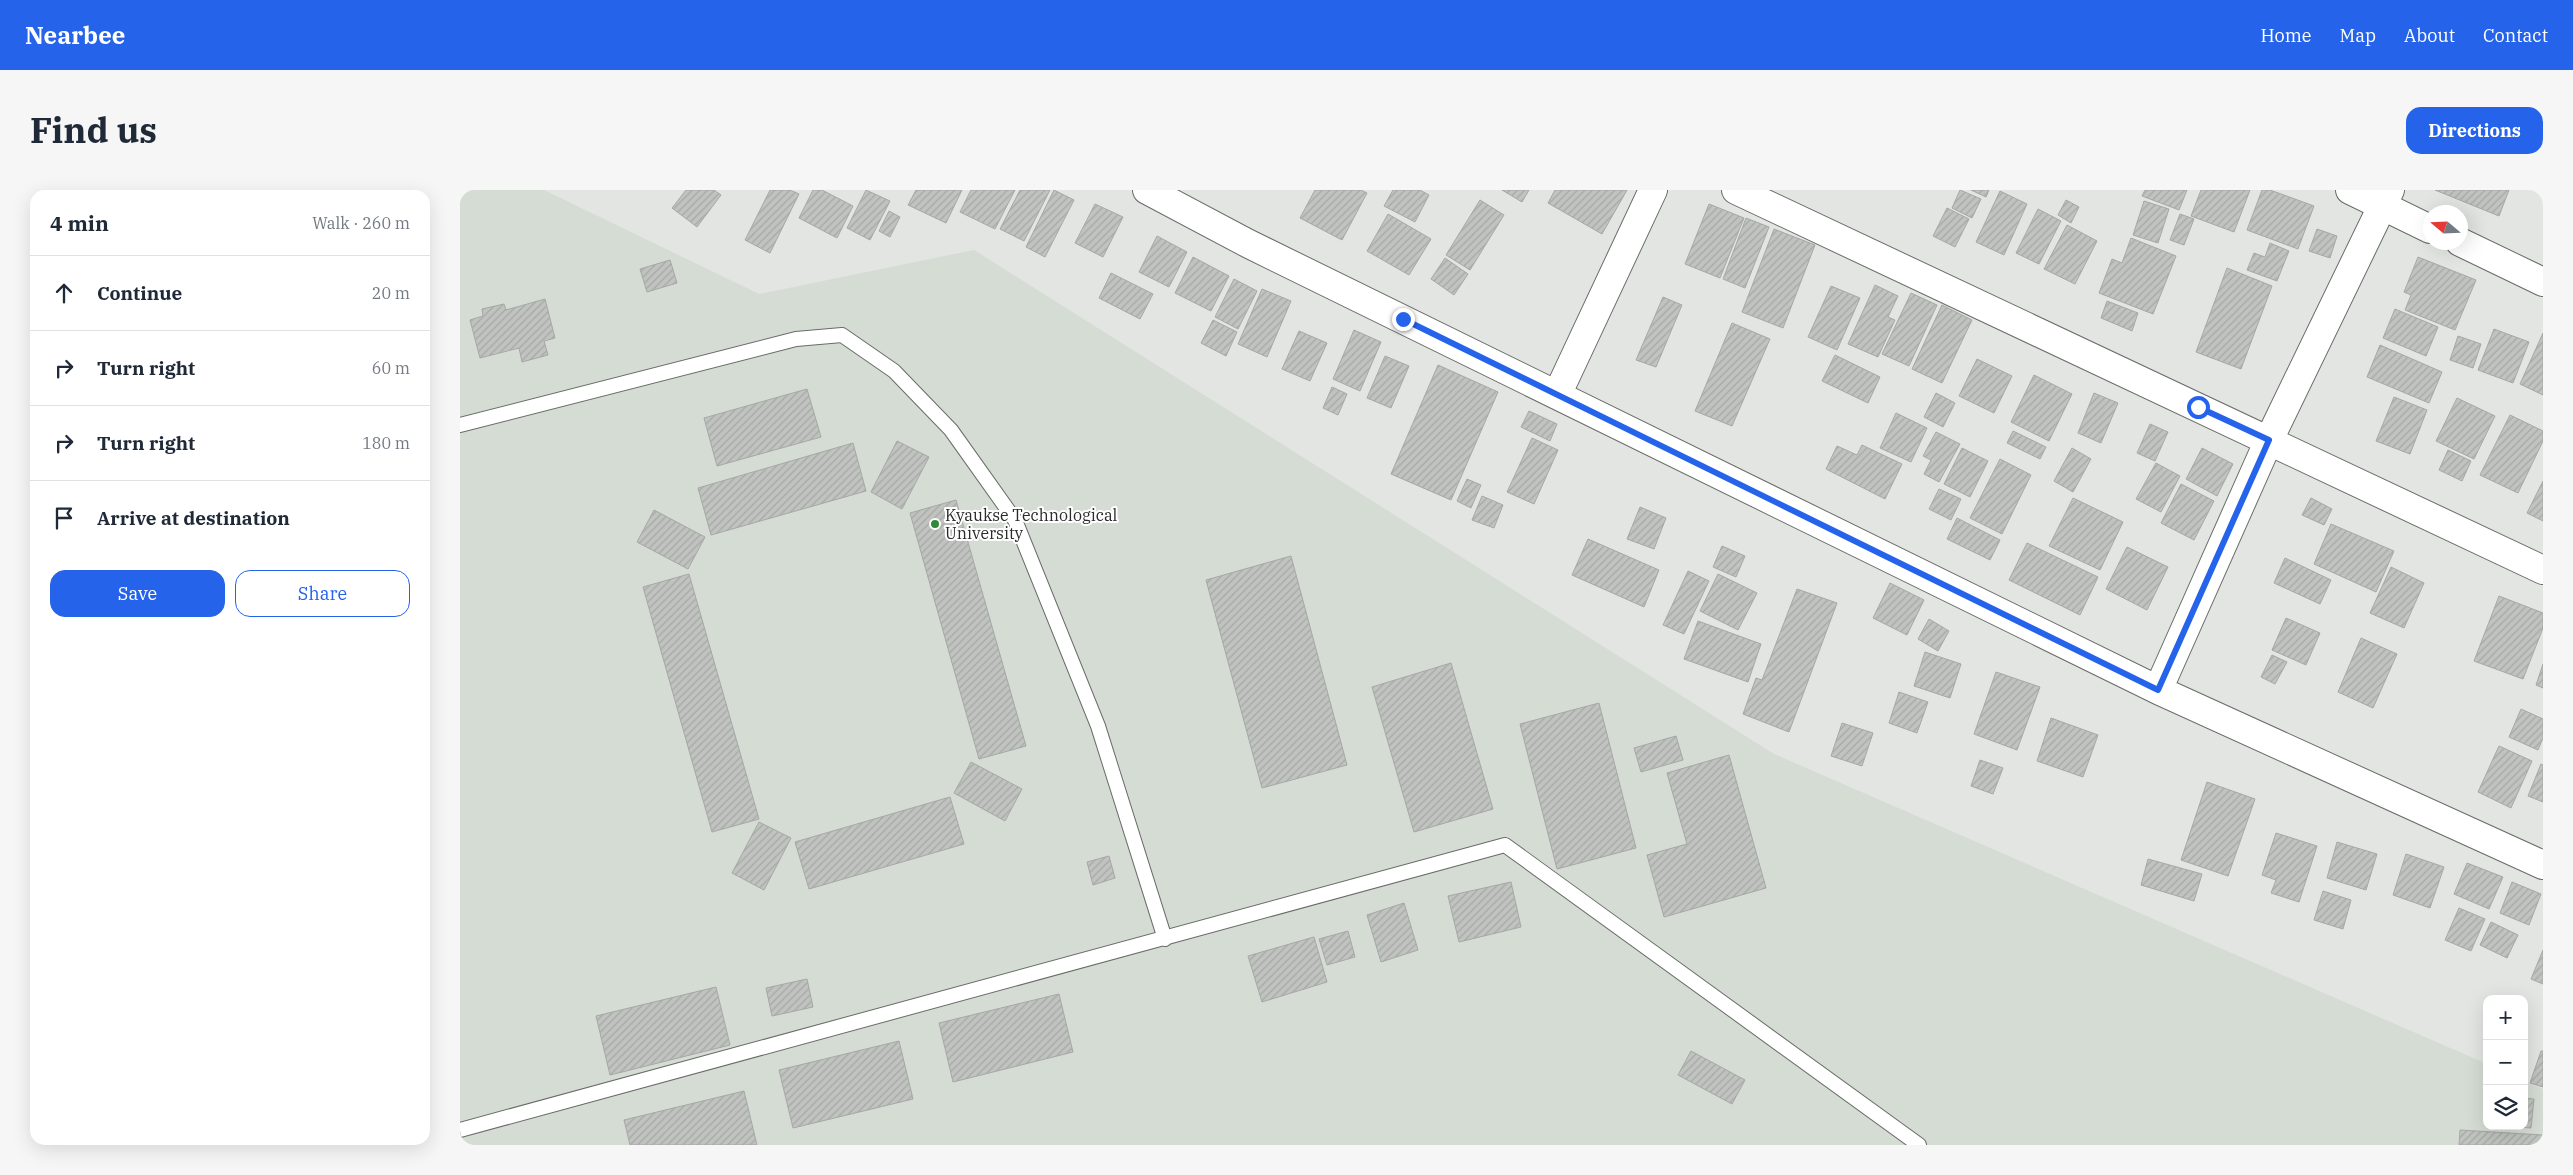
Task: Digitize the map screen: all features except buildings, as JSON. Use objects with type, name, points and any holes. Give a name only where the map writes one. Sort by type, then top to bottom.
[{"type":"street","points":[[1147,190],[1258,248],[2158,690],[2543,865]]},
{"type":"street","points":[[1556,395],[1653,190]]},
{"type":"street","points":[[1736,190],[2543,570]]},
{"type":"street","points":[[2350,190],[2386,198],[2423,224]]},
{"type":"street","points":[[2158,690],[2269,440],[2386,198]]},
{"type":"street","points":[[2468,246],[2543,282]]},
{"type":"lane","points":[[460,425],[796,339],[842,335],[894,371],[951,430],[1015,520],[1098,726],[1165,939]]},
{"type":"lane","points":[[460,1130],[1505,845],[1919,1145]]},
{"type":"shaded area","name":"Kyaukse Technological University","points":[[460,190],[544,190],[759,294],[974,250],[1774,754],[2483,1062],[2483,1130],[2528,1130],[2528,1083],[2543,1089],[2543,1145],[460,1145]]},
{"type":"place","name":"Kyaukse Technological University","points":[[935,524]]},
{"type":"route","points":[[1403,319],[2158,690],[2269,440],[2198,407]]}]
